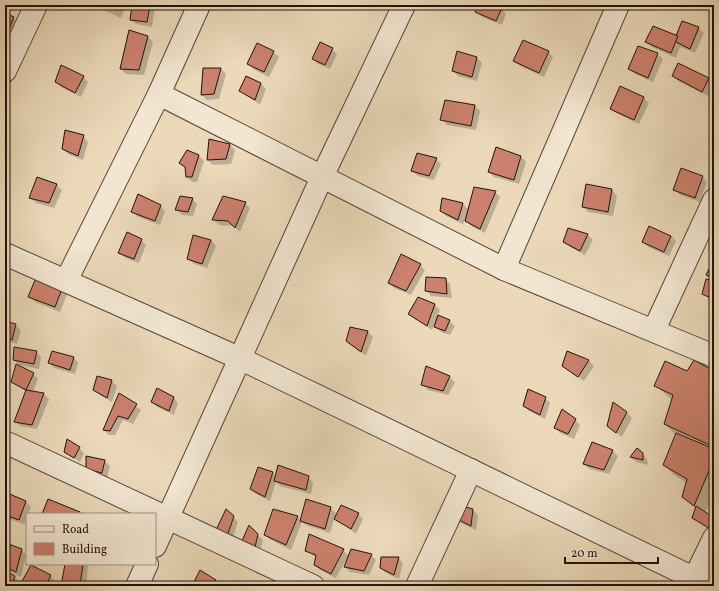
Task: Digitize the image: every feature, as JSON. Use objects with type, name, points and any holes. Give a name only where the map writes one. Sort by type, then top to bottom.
[{"type":"street","points":[[5,72],[36,5]]},
{"type":"street","points":[[66,281],[159,94],[199,5]]},
{"type":"street","points":[[156,544],[322,177],[404,5]]},
{"type":"street","points":[[504,269],[618,5]]},
{"type":"street","points":[[159,94],[504,269],[714,356]]},
{"type":"street","points":[[654,330],[714,200]]},
{"type":"street","points":[[5,254],[240,358],[702,582],[714,538]]},
{"type":"street","points":[[5,442],[313,586]]},
{"type":"street","points":[[417,586],[471,470]]},
{"type":"street","points":[[137,586],[147,565]]},
{"type":"building","points":[[132,5],[150,5],[147,22],[130,20]]},
{"type":"building","points":[[478,5],[496,5],[502,8],[496,21],[475,12]]},
{"type":"building","points":[[5,13],[14,17],[5,39]]},
{"type":"building","points":[[682,21],[699,27],[690,49],[674,41]]},
{"type":"building","points":[[653,26],[678,36],[671,53],[645,42]]},
{"type":"building","points":[[129,30],[148,36],[139,70],[120,69]]},
{"type":"building","points":[[523,40],[549,51],[539,73],[513,61]]},
{"type":"building","points":[[320,42],[333,48],[325,65],[312,59]]},
{"type":"building","points":[[257,43],[274,51],[264,72],[247,64]]},
{"type":"building","points":[[638,46],[658,53],[648,78],[628,69]]},
{"type":"building","points":[[457,51],[477,57],[472,77],[452,71]]},
{"type":"building","points":[[678,63],[709,78],[702,92],[672,76]]},
{"type":"building","points":[[61,65],[84,76],[75,93],[55,82]]},
{"type":"building","points":[[203,68],[221,68],[214,94],[201,95]]},
{"type":"building","points":[[246,76],[261,83],[255,100],[239,91]]},
{"type":"building","points":[[620,86],[644,97],[634,120],[610,109]]},
{"type":"building","points":[[445,100],[475,105],[471,126],[440,120]]},
{"type":"building","points":[[65,130],[84,135],[78,156],[62,149]]},
{"type":"building","points":[[209,139],[230,144],[226,159],[207,160]]},
{"type":"building","points":[[496,147],[521,156],[514,180],[488,172]]},
{"type":"building","points":[[187,150],[199,155],[192,177],[186,177],[185,167],[179,163]]},
{"type":"building","points":[[417,153],[437,158],[429,176],[411,171]]},
{"type":"building","points":[[681,168],[703,176],[695,198],[673,190]]},
{"type":"building","points":[[37,177],[57,184],[49,203],[29,198]]},
{"type":"building","points":[[586,184],[612,189],[608,212],[582,207]]},
{"type":"building","points":[[474,187],[496,191],[480,229],[465,221]]},
{"type":"building","points":[[138,194],[161,205],[155,221],[131,212]]},
{"type":"building","points":[[180,196],[193,198],[188,212],[175,210]]},
{"type":"building","points":[[223,196],[246,202],[235,228],[228,221],[212,220]]},
{"type":"building","points":[[442,198],[463,203],[458,220],[440,211]]},
{"type":"building","points":[[649,226],[671,236],[664,252],[642,242]]},
{"type":"building","points":[[568,228],[588,234],[580,251],[563,242]]},
{"type":"building","points":[[127,232],[142,239],[134,259],[118,253]]},
{"type":"building","points":[[193,235],[211,240],[202,264],[187,259]]},
{"type":"building","points":[[401,254],[421,264],[406,291],[388,283]]},
{"type":"building","points":[[713,261],[714,262],[714,279],[706,275]]},
{"type":"building","points":[[38,273],[63,286],[55,307],[28,297]]},
{"type":"building","points":[[426,277],[446,278],[447,294],[425,291]]},
{"type":"building","points":[[706,279],[714,281],[713,299],[702,294]]},
{"type":"building","points":[[418,297],[435,304],[427,326],[408,314]]},
{"type":"building","points":[[438,315],[450,320],[445,331],[434,327]]},
{"type":"building","points":[[5,321],[16,324],[12,340],[5,337]]},
{"type":"building","points":[[350,327],[368,331],[361,352],[346,341]]},
{"type":"building","points":[[14,347],[37,351],[34,364],[13,360]]},
{"type":"building","points":[[52,351],[74,357],[70,370],[48,363]]},
{"type":"building","points":[[567,351],[589,360],[578,377],[562,366]]},
{"type":"building","points":[[694,360],[714,371],[714,447],[664,424],[673,395],[654,386],[665,361],[687,371]]},
{"type":"building","points":[[16,364],[34,373],[26,390],[11,382]]},
{"type":"building","points":[[426,366],[450,376],[443,391],[421,385]]},
{"type":"building","points":[[97,376],[112,380],[107,398],[93,390]]},
{"type":"building","points":[[157,388],[174,397],[169,411],[151,402]]},
{"type":"building","points":[[528,389],[546,397],[540,415],[523,406]]},
{"type":"building","points":[[26,390],[44,393],[32,425],[14,422]]},
{"type":"building","points":[[119,393],[137,404],[128,419],[118,416],[110,431],[103,430]]},
{"type":"building","points":[[613,402],[627,412],[616,433],[607,426]]},
{"type":"building","points":[[562,409],[576,419],[568,434],[554,428]]},
{"type":"building","points":[[676,433],[714,449],[714,459],[694,506],[682,497],[687,479],[663,465]]},
{"type":"building","points":[[67,439],[80,447],[74,458],[64,452]]},
{"type":"building","points":[[592,442],[613,450],[604,470],[583,464]]},
{"type":"building","points":[[637,448],[643,453],[643,460],[630,457]]},
{"type":"building","points":[[86,456],[105,460],[102,473],[86,469]]},
{"type":"building","points":[[278,465],[309,476],[306,490],[274,481]]},
{"type":"building","points":[[258,467],[273,472],[265,497],[250,489]]},
{"type":"building","points":[[5,492],[26,501],[19,520],[5,515]]},
{"type":"building","points":[[48,499],[80,512],[80,513],[42,513]]},
{"type":"building","points":[[306,499],[331,507],[325,529],[300,521]]},
{"type":"building","points":[[341,505],[359,513],[351,529],[334,519]]},
{"type":"building","points":[[462,506],[473,509],[471,526],[455,518]]},
{"type":"building","points":[[696,506],[713,517],[712,530],[692,518]]},
{"type":"building","points":[[226,509],[234,516],[226,539],[215,532]]},
{"type":"building","points":[[273,509],[298,516],[286,545],[264,535]]},
{"type":"building","points":[[249,525],[258,534],[254,552],[241,543]]},
{"type":"building","points":[[309,534],[344,549],[331,574],[314,565],[316,555],[305,551]]},
{"type":"building","points":[[6,543],[22,549],[16,572],[5,567]]},
{"type":"building","points":[[351,549],[372,554],[364,571],[344,567]]},
{"type":"building","points":[[381,557],[399,557],[394,575],[380,568]]},
{"type":"building","points":[[31,565],[51,575],[46,586],[27,586],[21,583]]},
{"type":"building","points":[[65,565],[83,565],[80,586],[61,586]]},
{"type":"building","points":[[200,570],[216,580],[213,586],[196,586],[193,584]]},
{"type":"building","points":[[5,571],[15,576],[12,586],[5,586]]}]
